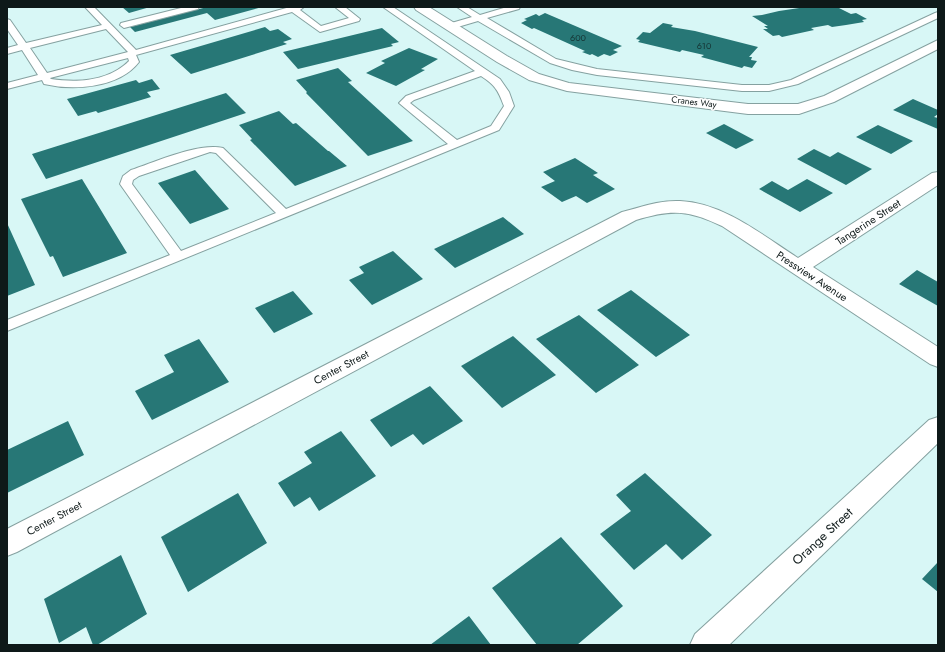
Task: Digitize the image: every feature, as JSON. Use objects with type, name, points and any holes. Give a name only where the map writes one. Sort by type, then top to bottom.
[{"type":"street","name":"Cranes Way","points":[[420,7],[502,59],[534,77],[567,87],[748,109],[799,109],[829,99],[938,44]]},
{"type":"street","name":"Tangerine Street","points":[[798,267],[938,177]]},
{"type":"street","name":"Pressview Avenue","points":[[680,206],[706,210],[729,222],[938,358]]},
{"type":"street","name":"Center Street","points":[[7,543],[629,216],[657,208],[680,206]]},
{"type":"street","name":"Orange Street","points":[[706,645],[938,427]]},
{"type":"lane","points":[[7,22],[48,82],[72,85],[96,81],[109,78],[127,70],[134,62],[133,54],[89,7]]},
{"type":"lane","points":[[124,25],[195,7]]},
{"type":"lane","points":[[7,86],[133,54],[297,8],[320,29],[356,19],[339,7]]},
{"type":"lane","points":[[7,326],[456,145],[494,128],[509,106],[504,92],[496,81],[387,7]]},
{"type":"lane","name":"Cranes Way","points":[[461,7],[553,61],[572,67],[597,72],[742,88],[769,88],[794,82],[938,15]]},
{"type":"lane","points":[[451,26],[516,7]]},
{"type":"lane","points":[[7,51],[108,26]]},
{"type":"lane","points":[[456,145],[404,103],[410,98],[482,72]]},
{"type":"lane","points":[[178,257],[126,184],[127,178],[135,173],[200,151],[210,149],[219,150],[284,214]]},
{"type":"building","points":[[122,7],[150,7],[129,13]]},
{"type":"building","points":[[207,7],[262,7],[215,20],[207,13],[135,32],[130,27]]},
{"type":"building","points":[[806,7],[837,7],[851,14],[856,13],[867,19],[862,20],[864,22],[846,25],[832,27],[828,25],[811,28],[814,30],[782,37],[779,35],[773,36],[763,29],[768,29],[764,26],[768,26],[752,16]]},
{"type":"building","points":[[545,13],[622,46],[613,50],[618,52],[610,56],[604,54],[598,57],[582,52],[585,51],[521,23],[527,20],[524,19],[536,14],[539,16]]},
{"type":"building","points":[[663,23],[673,25],[671,27],[695,31],[758,47],[749,57],[752,57],[751,60],[757,61],[752,68],[744,66],[742,68],[701,57],[704,55],[682,50],[680,52],[638,42],[640,40],[636,39],[643,32],[650,33]]},
{"type":"building","points":[[265,27],[270,31],[278,29],[292,39],[283,42],[287,44],[191,74],[170,55]]},
{"type":"building","points":[[382,28],[399,42],[391,44],[393,46],[298,69],[283,52]]},
{"type":"building","points":[[409,48],[438,59],[421,69],[425,70],[396,86],[366,73],[385,63],[381,61]]},
{"type":"building","points":[[338,68],[352,81],[348,82],[413,141],[368,156],[306,93],[307,92],[296,80]]},
{"type":"building","points":[[152,79],[160,89],[147,92],[151,97],[98,113],[96,111],[78,116],[67,99],[136,80],[139,83]]},
{"type":"building","points":[[226,93],[246,113],[46,179],[32,154]]},
{"type":"building","points":[[913,99],[938,110],[938,114],[934,117],[938,118],[938,129],[893,110]]},
{"type":"building","points":[[279,111],[293,124],[296,123],[347,166],[295,186],[250,140],[252,139],[239,125]]},
{"type":"building","points":[[724,124],[754,140],[736,149],[706,133]]},
{"type":"building","points":[[878,125],[913,141],[891,154],[856,137]]},
{"type":"building","points":[[814,149],[830,157],[838,152],[872,169],[846,185],[797,159]]},
{"type":"building","points":[[575,158],[598,173],[593,175],[615,189],[587,203],[576,196],[562,202],[541,187],[555,181],[543,172]]},
{"type":"building","points":[[195,170],[229,209],[190,224],[158,183]]},
{"type":"building","points":[[82,179],[127,253],[63,277],[53,256],[50,257],[21,199]]},
{"type":"building","points":[[807,179],[833,193],[800,212],[759,189],[772,181],[788,190]]},
{"type":"building","points":[[503,217],[524,234],[455,268],[434,249]]},
{"type":"building","points":[[7,223],[35,285],[7,296]]},
{"type":"building","points":[[393,251],[423,279],[372,305],[349,280],[364,273],[359,267]]},
{"type":"building","points":[[917,270],[938,282],[938,306],[899,284]]},
{"type":"building","points":[[631,290],[690,335],[656,357],[597,310]]},
{"type":"building","points":[[293,291],[313,314],[274,333],[255,308]]},
{"type":"building","points":[[579,315],[639,365],[596,393],[536,339]]},
{"type":"building","points":[[513,336],[556,375],[502,408],[461,366]]},
{"type":"building","points":[[199,339],[229,382],[152,420],[135,391],[174,372],[164,355]]},
{"type":"building","points":[[430,386],[463,421],[423,445],[413,434],[391,447],[370,420]]},
{"type":"building","points":[[68,421],[84,455],[7,493],[7,450]]},
{"type":"building","points":[[341,431],[376,476],[319,511],[310,497],[294,507],[278,483],[312,463],[304,452]]},
{"type":"building","points":[[645,473],[712,535],[682,560],[666,544],[634,570],[600,534],[631,511],[616,495]]},
{"type":"building","points":[[238,493],[267,543],[188,592],[161,537]]},
{"type":"building","points":[[561,537],[623,606],[577,645],[537,645],[492,588]]},
{"type":"building","points":[[121,555],[147,614],[97,645],[93,645],[86,627],[59,643],[44,599]]},
{"type":"building","points":[[938,562],[938,592],[922,579]]},
{"type":"building","points":[[469,616],[491,645],[430,645]]}]
